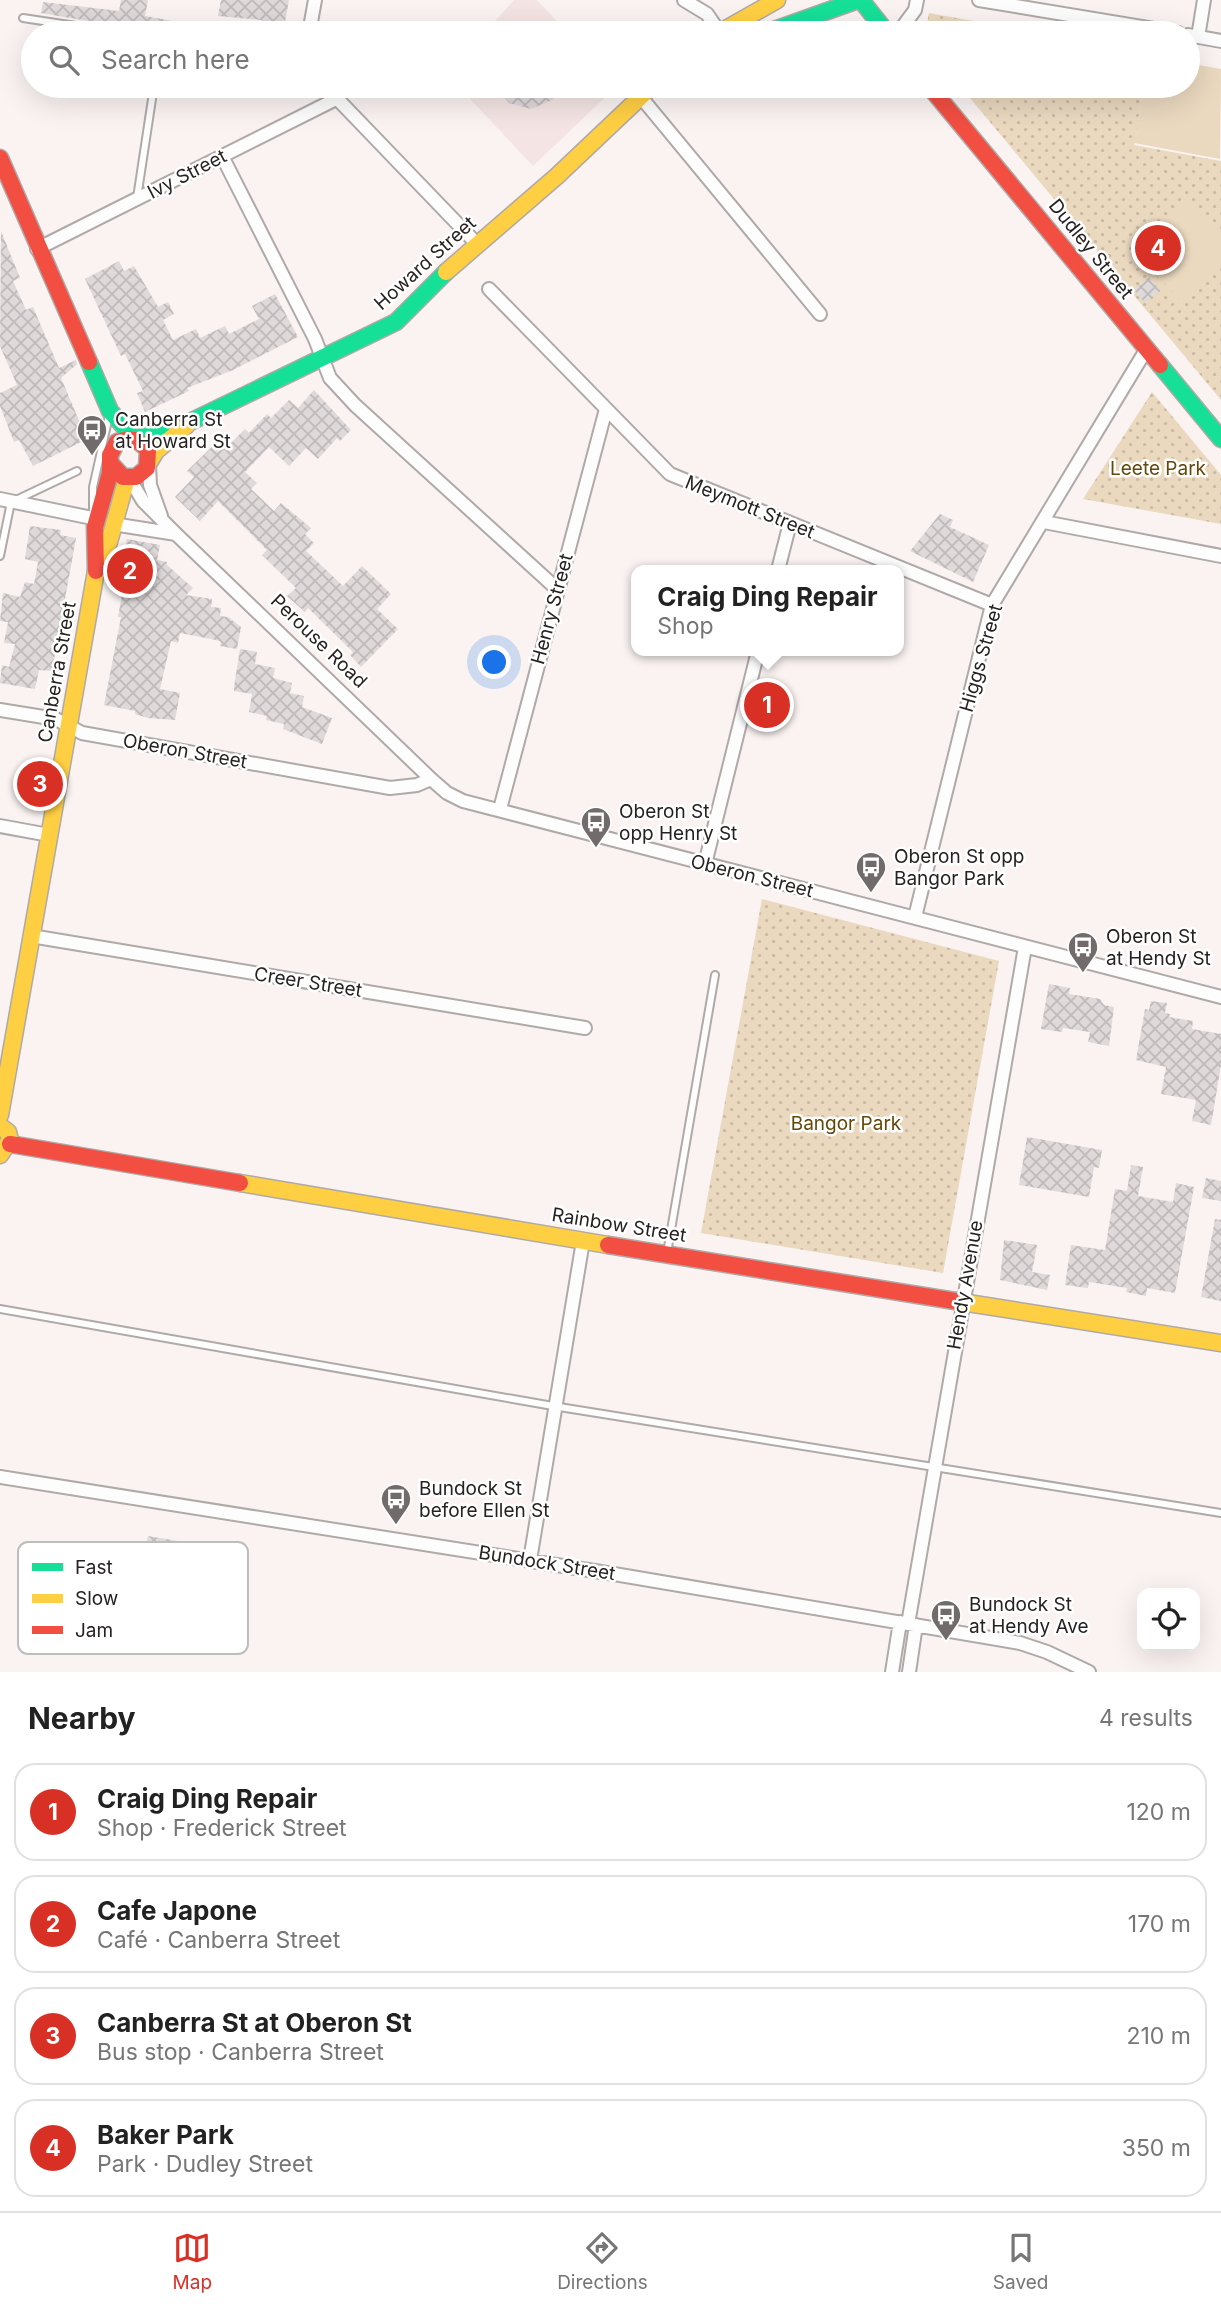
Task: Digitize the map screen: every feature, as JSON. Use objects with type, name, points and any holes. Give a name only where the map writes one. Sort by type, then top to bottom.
[{"type":"street","points":[[311,21],[314,0]]},
{"type":"street","points":[[684,0],[707,14],[712,21]]},
{"type":"street","points":[[741,21],[777,0]]},
{"type":"street","points":[[800,21],[859,0],[877,21]]},
{"type":"street","points":[[907,21],[915,10],[917,0]]},
{"type":"street","points":[[979,0],[1106,21]]},
{"type":"street","points":[[1198,21],[1204,0]]},
{"type":"street","points":[[1200,37],[1221,41]]},
{"type":"street","name":"Howard Street","points":[[135,438],[192,421],[396,322],[477,244],[557,176],[639,98]]},
{"type":"street","points":[[651,98],[820,314]]},
{"type":"street","name":"Dudley Street","points":[[939,98],[1221,439]]},
{"type":"street","points":[[335,99],[477,244]]},
{"type":"street","name":"Ivy Street","points":[[37,249],[335,99]]},
{"type":"street","points":[[222,156],[315,339],[330,378],[355,405],[557,589]]},
{"type":"street","points":[[0,158],[37,249],[110,411],[147,447],[149,463],[139,475],[128,478],[119,474],[111,464],[113,447],[110,411]]},
{"type":"street","name":"Meymott Street","points":[[489,289],[670,474],[893,565]]},
{"type":"street","name":"Higgs Street","points":[[915,917],[992,605],[1146,350]]},
{"type":"street","name":"Henry Street","points":[[500,810],[606,408]]},
{"type":"street","name":"Howard Street","points":[[149,463],[156,452],[192,421]]},
{"type":"street","points":[[113,447],[122,440],[135,438]]},
{"type":"street","name":"Perouse Road","points":[[149,463],[151,488],[162,520]]},
{"type":"street","name":"Canberra Street","points":[[0,1115],[97,567],[95,524],[111,464]]},
{"type":"street","name":"Canberra Street","points":[[97,567],[109,542],[128,478]]},
{"type":"street","name":"Perouse Road","points":[[128,478],[143,501],[176,534],[431,779]]},
{"type":"street","points":[[8,501],[95,524],[113,524],[176,534]]},
{"type":"street","points":[[1044,522],[1221,556]]},
{"type":"street","points":[[779,565],[790,523]]},
{"type":"street","name":"Meymott Street","points":[[904,569],[992,605]]},
{"type":"street","points":[[705,864],[757,656]]},
{"type":"street","name":"Oberon Street","points":[[0,710],[56,719],[82,733],[390,788],[417,785],[431,779],[447,793],[463,801],[1221,997]]},
{"type":"street","points":[[0,826],[49,835]]},
{"type":"street","name":"Creer Street","points":[[31,936],[585,1028]]},
{"type":"street","name":"Hendy Avenue","points":[[892,1672],[908,1624],[1025,947]]},
{"type":"street","points":[[0,1126],[10,1134],[5,1150]]},
{"type":"street","name":"Rainbow Street","points":[[5,1150],[1221,1343]]},
{"type":"street","points":[[530,1560],[553,1406],[583,1241]]},
{"type":"street","name":"Bundock Street","points":[[0,1477],[530,1560],[1020,1643],[1088,1672]]},
{"type":"street","name":"Hendy Avenue","points":[[908,1624],[909,1672]]},
{"type":"lane","points":[[23,18],[43,21]]},
{"type":"lane","points":[[137,199],[152,98]]},
{"type":"lane","points":[[95,524],[92,492],[110,411]]},
{"type":"lane","points":[[0,556],[8,501],[77,471]]},
{"type":"lane","points":[[667,1255],[715,975]]},
{"type":"lane","points":[[0,1309],[553,1406],[933,1469],[1221,1513]]},
{"type":"shaded area","points":[[514,0],[537,0],[557,21],[495,21]]},
{"type":"shaded area","points":[[469,98],[604,98],[533,166]]},
{"type":"green space","points":[[929,13],[974,21],[927,21]]},
{"type":"green space","points":[[1200,65],[1221,69],[1220,159],[1134,143],[1142,98],[1200,98]]},
{"type":"green space","points":[[970,98],[1142,98],[1134,145],[1221,161],[1221,400]]},
{"type":"green space","points":[[1186,201],[1221,238],[1221,261],[1180,300],[1133,251]]},
{"type":"green space","name":"Leete Park","points":[[1152,392],[1221,475],[1221,524],[1083,499]]},
{"type":"green space","name":"Bangor Park","points":[[762,899],[999,961],[943,1273],[701,1233]]},
{"type":"building","points":[[121,0],[148,0],[145,16],[173,21],[88,21],[41,13],[43,2],[119,11]]},
{"type":"building","points":[[221,0],[289,0],[285,21],[218,16]]},
{"type":"building","points":[[505,98],[554,98],[531,109],[509,103]]},
{"type":"building","points":[[1,231],[20,278],[13,281],[26,310],[33,307],[59,368],[76,360],[77,364],[61,378],[87,439],[33,466],[19,440],[14,442],[0,406],[0,393],[17,385],[0,346]]},
{"type":"building","points":[[119,261],[124,271],[134,266],[158,307],[168,302],[174,314],[163,320],[173,340],[196,329],[200,338],[225,326],[229,334],[259,319],[252,306],[275,294],[298,337],[233,370],[187,388],[189,391],[145,412],[137,393],[143,391],[125,354],[121,356],[85,279]]},
{"type":"building","points":[[1149,277],[1160,290],[1145,303],[1134,290]]},
{"type":"building","points":[[314,390],[351,430],[340,441],[337,438],[318,459],[306,448],[289,466],[269,447],[245,472],[257,483],[251,489],[274,511],[281,503],[311,528],[305,534],[314,543],[306,551],[343,586],[362,566],[391,594],[377,609],[398,629],[361,667],[350,655],[353,652],[308,608],[305,612],[287,596],[296,588],[262,555],[267,550],[218,501],[200,521],[175,497],[194,477],[187,471],[220,439],[228,446],[245,429],[249,433],[267,414],[271,418],[289,400],[298,408]]},
{"type":"building","points":[[940,514],[953,520],[950,527],[989,545],[973,582],[910,551]]},
{"type":"building","points":[[30,526],[61,530],[60,535],[76,538],[52,671],[39,670],[35,689],[0,683],[2,665],[9,667],[15,644],[4,643],[8,622],[0,621],[3,593],[20,597],[25,582],[34,584],[38,562],[25,559]]},
{"type":"building","points":[[127,539],[160,545],[157,560],[167,562],[167,565],[193,588],[186,595],[212,599],[211,607],[221,608],[220,616],[228,617],[241,627],[237,649],[220,646],[221,642],[216,640],[180,633],[178,643],[171,641],[160,689],[180,693],[175,720],[148,718],[135,714],[135,711],[104,705],[121,617],[118,617],[123,589],[118,588]]},
{"type":"building","points":[[240,649],[257,652],[255,664],[275,668],[273,678],[292,683],[290,693],[304,696],[302,707],[332,718],[322,744],[283,729],[284,724],[266,720],[267,716],[249,712],[252,694],[234,691]]},
{"type":"building","points":[[1049,984],[1070,988],[1069,994],[1100,999],[1104,1005],[1114,1007],[1109,1046],[1088,1042],[1090,1032],[1063,1028],[1062,1032],[1041,1029]]},
{"type":"building","points":[[1151,1001],[1167,1003],[1165,1013],[1170,1014],[1169,1017],[1193,1021],[1192,1029],[1221,1034],[1221,1065],[1211,1125],[1192,1121],[1196,1100],[1161,1094],[1166,1067],[1136,1060],[1145,1009],[1149,1010]]},
{"type":"building","points":[[1027,1137],[1102,1150],[1099,1168],[1094,1167],[1089,1197],[1019,1185]]},
{"type":"building","points":[[1131,1165],[1143,1167],[1138,1196],[1173,1202],[1176,1183],[1194,1187],[1175,1293],[1147,1288],[1146,1296],[1126,1292],[1127,1288],[1089,1282],[1088,1288],[1065,1285],[1071,1245],[1105,1250],[1115,1189],[1127,1191]]},
{"type":"building","points":[[1206,1178],[1221,1181],[1221,1201],[1202,1198]]},
{"type":"building","points":[[1215,1219],[1221,1220],[1221,1301],[1201,1297]]},
{"type":"building","points":[[1004,1240],[1037,1245],[1032,1272],[1050,1275],[1047,1290],[1000,1280]]},
{"type":"building","points":[[148,1536],[178,1541],[178,1542],[147,1542]]},
{"type":"traffic: fast","points":[[799,21],[858,0]]},
{"type":"traffic: fast","points":[[861,0],[878,21]]},
{"type":"traffic: fast","points":[[135,439],[192,421],[396,322],[446,272]]},
{"type":"traffic: fast","points":[[89,362],[110,411],[134,438]]},
{"type":"traffic: fast","points":[[1160,365],[1221,439]]},
{"type":"traffic: slow","points":[[740,21],[777,0]]},
{"type":"traffic: slow","points":[[446,272],[557,176],[639,98]]},
{"type":"traffic: slow","points":[[150,461],[156,451],[187,425]]},
{"type":"traffic: slow","points":[[97,567],[109,542],[127,478]]},
{"type":"traffic: slow","points":[[0,1115],[96,571]]},
{"type":"traffic: slow","points":[[0,1126],[8,1132],[10,1140],[0,1155]]},
{"type":"traffic: slow","points":[[240,1183],[608,1245]]},
{"type":"traffic: slow","points":[[955,1301],[1221,1343]]},
{"type":"traffic: jam","points":[[939,98],[1160,365]]},
{"type":"traffic: jam","points":[[0,158],[89,362]]},
{"type":"traffic: jam","points":[[96,571],[95,527],[110,473],[110,455],[117,442],[131,439],[138,441],[148,450],[147,468],[136,477],[123,477],[111,464]]},
{"type":"traffic: jam","points":[[10,1144],[240,1183]]},
{"type":"traffic: jam","points":[[608,1245],[955,1301]]},
{"type":"place","name":"Baker Park","points":[[1158,248]]},
{"type":"place","name":"Canberra St at Howard St","points":[[92,457]]},
{"type":"place","name":"Cafe Japone","points":[[130,571]]},
{"type":"place","name":"Craig Ding Repair","points":[[767,705]]},
{"type":"place","name":"Canberra St at Oberon St","points":[[40,784]]},
{"type":"place","name":"Oberon St opp Henry St","points":[[596,849]]},
{"type":"place","name":"Oberon St opp Bangor Park","points":[[871,894]]},
{"type":"place","name":"Oberon St at Hendy St","points":[[1083,974]]},
{"type":"place","name":"Bundock St before Ellen St","points":[[396,1526]]},
{"type":"place","name":"Bundock St at Hendy Ave","points":[[946,1642]]}]
